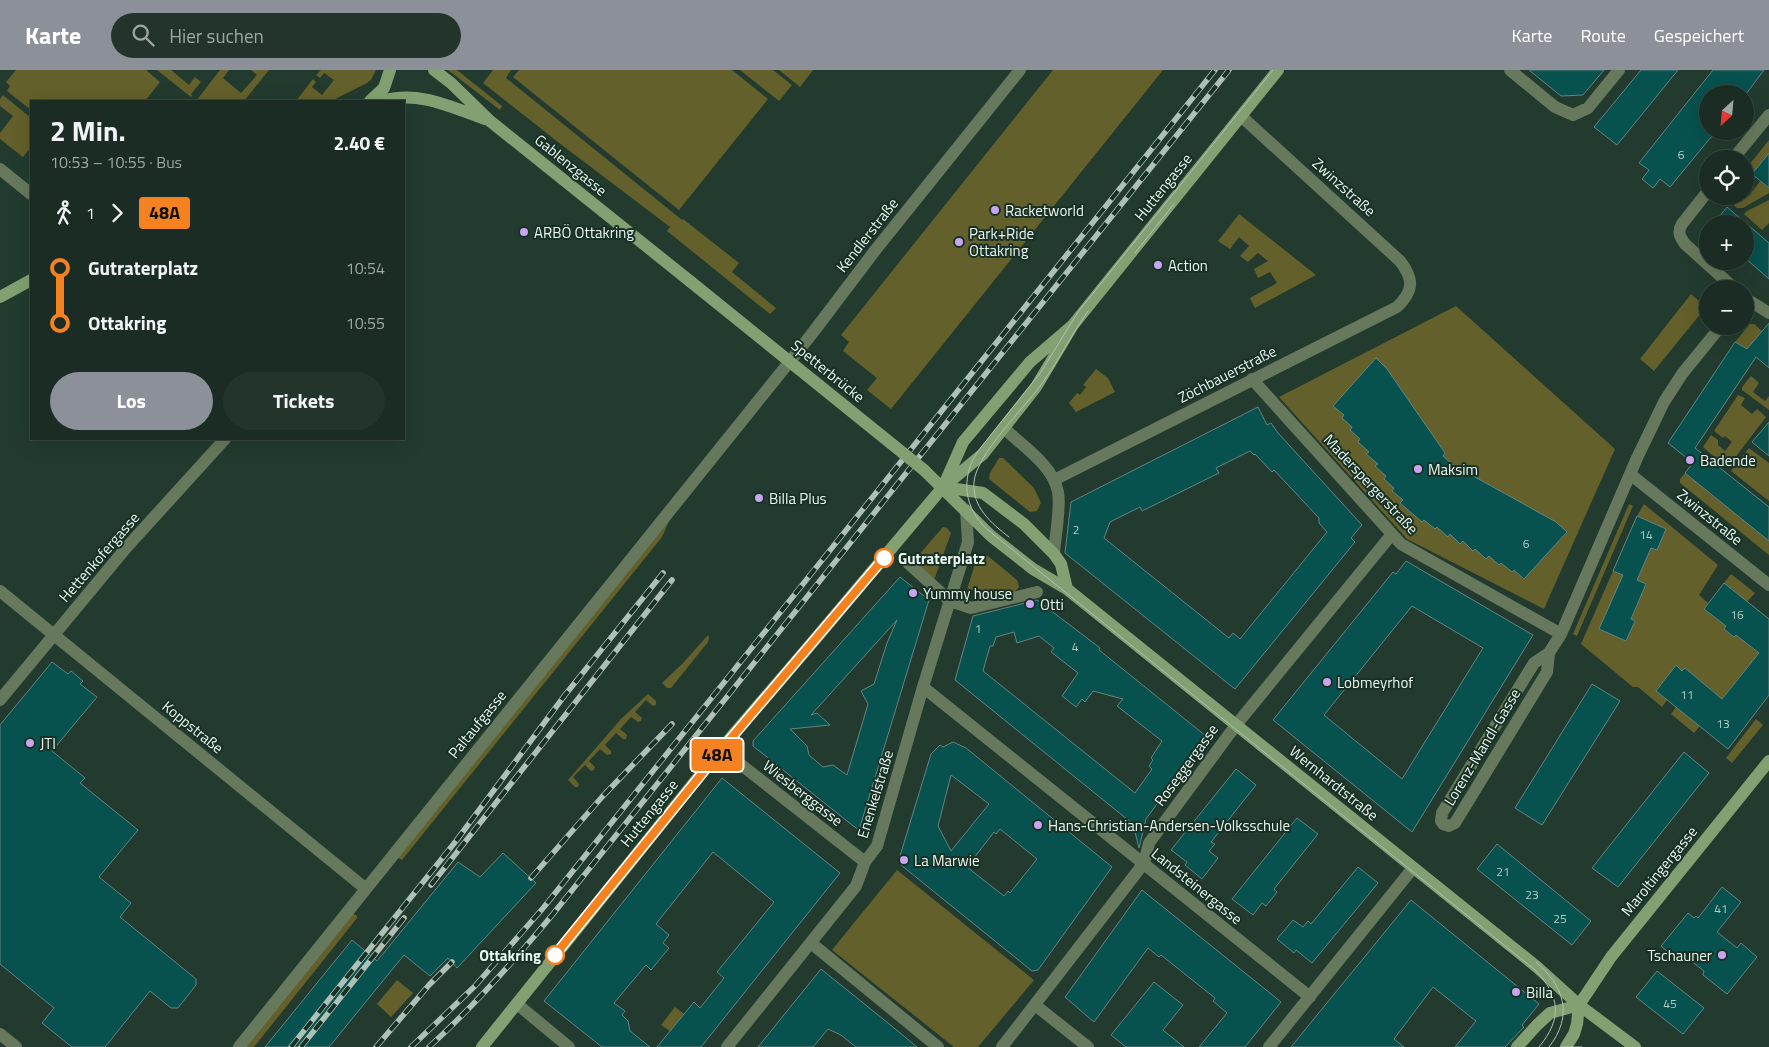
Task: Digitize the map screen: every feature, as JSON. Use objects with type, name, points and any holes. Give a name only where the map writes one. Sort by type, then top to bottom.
[{"type":"main road","points":[[371,100],[384,88],[390,70]]},
{"type":"main road","name":"Gablenzgasse","points":[[434,70],[451,83],[490,121],[690,282]]},
{"type":"main road","name":"Huttengasse","points":[[482,1047],[721,750],[944,487],[982,454],[1004,428],[1040,381],[1073,325],[1278,70]]},
{"type":"main road","points":[[387,100],[403,97],[421,98],[438,102],[490,121]]},
{"type":"main road","points":[[0,297],[30,281]]},
{"type":"main road","name":"Spetterbrücke","points":[[690,282],[944,487]]},
{"type":"main road","name":"Huttengasse","points":[[944,487],[963,442],[1030,362],[1073,325]]},
{"type":"main road","points":[[944,487],[983,493],[1024,524],[1054,554],[1061,564],[1067,589]]},
{"type":"main road","name":"Wernhardtstraße","points":[[944,487],[991,536],[1013,554],[1067,589],[1537,967],[1579,1005],[1635,1047]]},
{"type":"main road","name":"Maroltingergasse","points":[[1566,1047],[1574,1034],[1579,1005],[1611,957],[1769,761]]},
{"type":"main road","points":[[1517,1047],[1550,1013],[1579,1005]]},
{"type":"street","name":"Kendlerstraße","points":[[742,421],[877,248],[1020,70]]},
{"type":"street","points":[[1510,70],[1555,107],[1573,115],[1588,108],[1619,70]]},
{"type":"street","points":[[1741,150],[1769,114]]},
{"type":"street","name":"Zwinzstraße","points":[[1241,116],[1400,261],[1408,271],[1411,282],[1409,291]]},
{"type":"street","points":[[0,169],[30,193]]},
{"type":"street","points":[[1699,202],[1682,224],[1679,230],[1680,237],[1685,244],[1725,280]]},
{"type":"street","name":"Zöchbauerstraße","points":[[1054,480],[1397,307],[1409,291]]},
{"type":"street","points":[[1754,304],[1769,313]]},
{"type":"street","name":"Lorenz-Mandl-Gasse","points":[[1549,653],[1547,672],[1460,815],[1455,823],[1448,826],[1444,824],[1441,821],[1442,813],[1529,671],[1534,663],[1549,653],[1561,634],[1630,474],[1664,402],[1682,374],[1714,335]]},
{"type":"street","name":"Maderspergerstraße","points":[[1252,379],[1401,544],[1561,634]]},
{"type":"street","name":"Paltaufgasse","points":[[239,1047],[742,421]]},
{"type":"street","points":[[1004,428],[1045,466],[1054,480],[1058,492],[1054,554]]},
{"type":"street","name":"Hettenkofergasse","points":[[0,700],[126,548],[225,440]]},
{"type":"street","name":"Zwinzstraße","points":[[1630,474],[1769,585]]},
{"type":"street","name":"Enenkelstraße","points":[[727,1047],[856,886],[865,862],[880,839],[923,687],[968,542],[966,510]]},
{"type":"street","name":"Roseggergasse","points":[[1002,1047],[1144,863],[1149,843],[1236,724],[1392,534]]},
{"type":"street","points":[[908,563],[950,601],[971,608],[1037,592]]},
{"type":"street","name":"Koppstraße","points":[[0,591],[366,889]]},
{"type":"street","name":"Landsteinergasse","points":[[923,687],[1310,997]]},
{"type":"street","name":"Wiesberggasse","points":[[721,750],[865,862]]},
{"type":"street","points":[[1269,1047],[1413,868]]},
{"type":"street","points":[[811,943],[938,1047]]},
{"type":"street","points":[[517,1004],[569,1047]]},
{"type":"street","points":[[1035,1005],[1088,1047]]},
{"type":"street","points":[[0,1034],[16,1047]]},
{"type":"shaded area","points":[[16,70],[146,70],[160,82],[146,100],[30,100],[30,109],[7,91],[10,86],[6,82]]},
{"type":"shaded area","points":[[157,70],[171,70],[189,85],[195,77],[201,82],[191,94],[191,97]]},
{"type":"shaded area","points":[[220,70],[229,70],[223,78],[241,93],[257,75],[251,70],[269,70],[245,100],[197,100]]},
{"type":"shaded area","points":[[321,70],[376,70],[371,80],[367,83],[333,100],[297,100],[313,79],[316,82],[312,87],[322,95],[334,80],[324,73],[320,78],[316,75]]},
{"type":"shaded area","points":[[448,70],[457,70],[502,106],[500,110]]},
{"type":"shaded area","points":[[493,70],[511,70],[506,78],[682,220],[739,263],[732,272],[776,308],[770,314],[667,231],[670,227],[483,83]]},
{"type":"shaded area","points":[[519,70],[732,70],[768,99],[679,210],[513,77]]},
{"type":"shaded area","points":[[740,70],[773,70],[792,85],[779,101]]},
{"type":"shaded area","points":[[779,70],[813,70],[800,87]]},
{"type":"shaded area","name":"Racketworld","points":[[1053,70],[1163,70],[891,409],[867,390],[877,378],[843,351],[849,342],[841,335]]},
{"type":"shaded area","points":[[3,95],[30,117],[30,148],[23,157],[0,139],[0,133],[13,116],[0,106],[0,99]]},
{"type":"shaded area","points":[[1769,140],[1769,153],[1754,172],[1754,159]]},
{"type":"shaded area","points":[[1760,181],[1769,188],[1769,193],[1754,202],[1754,189]]},
{"type":"shaded area","points":[[1769,200],[1769,223],[1762,230],[1754,223],[1754,215],[1744,214]]},
{"type":"shaded area","points":[[1733,205],[1748,205],[1743,208],[1737,208]]},
{"type":"shaded area","points":[[1239,214],[1316,275],[1255,308],[1250,298],[1277,283],[1270,272],[1258,278],[1254,269],[1268,261],[1258,253],[1248,262],[1240,256],[1249,246],[1239,237],[1230,249],[1218,241]]},
{"type":"shaded area","points":[[1691,294],[1699,301],[1699,316],[1654,371],[1640,359]]},
{"type":"shaded area","points":[[1456,306],[1615,449],[1544,609],[1407,539],[1279,397]]},
{"type":"shaded area","points":[[1754,324],[1762,331],[1747,349],[1735,342],[1741,335],[1754,335]]},
{"type":"shaded area","points":[[1096,369],[1108,378],[1115,392],[1076,412],[1069,403],[1077,393],[1080,395],[1086,387],[1083,385]]},
{"type":"shaded area","points":[[1751,376],[1759,383],[1753,392],[1765,401],[1769,396],[1769,410],[1742,390],[1742,387]]},
{"type":"shaded area","points":[[1738,395],[1745,398],[1741,405],[1752,414],[1757,409],[1766,417],[1728,467],[1703,447],[1711,435],[1718,440],[1718,445],[1725,451],[1732,442],[1714,431]]},
{"type":"shaded area","points":[[1749,448],[1769,463],[1769,501],[1731,471]]},
{"type":"shaded area","points":[[999,458],[1003,458],[1034,488],[1041,503],[1037,511],[1030,512],[989,479],[990,473]]},
{"type":"shaded area","points":[[1685,473],[1769,541],[1769,555],[1680,483],[1680,479]]},
{"type":"shaded area","points":[[1629,504],[1633,506],[1577,636],[1573,634]]},
{"type":"shaded area","points":[[1644,504],[1718,565],[1699,595],[1708,603],[1704,609],[1726,626],[1724,629],[1734,637],[1736,635],[1759,653],[1720,701],[1713,696],[1715,693],[1711,689],[1708,692],[1685,669],[1682,671],[1675,666],[1656,691],[1667,700],[1662,707],[1638,687],[1633,687],[1581,644],[1613,571],[1623,575],[1600,629],[1626,641],[1635,621],[1631,619],[1646,584],[1637,580],[1651,548],[1657,550],[1666,529],[1637,516]]},
{"type":"shaded area","points":[[670,519],[662,537],[402,860],[396,857]]},
{"type":"shaded area","points":[[943,527],[947,528],[951,533],[934,580],[912,563]]},
{"type":"shaded area","points":[[982,555],[988,556],[1017,580],[1019,587],[1015,591],[967,590],[977,557]]},
{"type":"shaded area","points":[[1731,574],[1755,593],[1747,602],[1724,583]]},
{"type":"shaded area","points":[[708,635],[708,642],[671,688],[667,688],[662,683]]},
{"type":"shaded area","points":[[648,694],[656,701],[656,705],[653,706],[646,700],[635,712],[642,718],[641,721],[638,722],[631,717],[620,729],[627,735],[626,739],[623,739],[616,733],[605,745],[611,751],[611,754],[607,755],[600,749],[589,761],[595,767],[594,770],[591,771],[585,765],[573,777],[579,784],[578,787],[575,787],[568,780],[621,719]]},
{"type":"shaded area","points":[[1676,707],[1700,726],[1694,733],[1671,714]]},
{"type":"shaded area","points":[[1756,719],[1763,725],[1732,763],[1726,758]]},
{"type":"shaded area","points":[[897,870],[1034,980],[978,1047],[954,1047],[832,950]]},
{"type":"shaded area","points":[[353,913],[357,918],[254,1047],[245,1047]]},
{"type":"shaded area","points":[[397,980],[413,993],[391,1017],[377,1004]]},
{"type":"shaded area","points":[[675,1007],[684,1014],[670,1031],[661,1025]]},
{"type":"building","points":[[1529,70],[1604,70],[1583,95],[1561,96]]},
{"type":"building","points":[[1641,70],[1678,70],[1617,145],[1594,127]]},
{"type":"building","points":[[1713,70],[1764,70],[1753,85],[1701,85]]},
{"type":"building","points":[[1699,88],[1699,140],[1709,140],[1670,187],[1660,179],[1653,188],[1642,179],[1649,170],[1639,163]]},
{"type":"building","points":[[1769,153],[1769,188],[1754,176],[1754,172]]},
{"type":"building","points":[[1727,207],[1736,215],[1720,215]]},
{"type":"building","points":[[1754,230],[1769,243],[1769,279],[1754,266]]},
{"type":"building","points":[[1769,323],[1769,368],[1756,357],[1695,448],[1769,507],[1769,541],[1685,473],[1693,463],[1668,443],[1735,342],[1747,349]]},
{"type":"building","name":"Maksim","points":[[1376,358],[1387,369],[1445,453],[1443,456],[1464,475],[1466,472],[1556,522],[1567,532],[1524,579],[1514,570],[1512,572],[1501,563],[1499,565],[1489,556],[1486,559],[1475,549],[1473,551],[1463,541],[1460,544],[1450,534],[1448,537],[1437,527],[1435,529],[1424,520],[1422,522],[1400,503],[1403,500],[1392,491],[1394,488],[1384,479],[1386,476],[1375,466],[1378,464],[1366,454],[1369,452],[1358,442],[1360,439],[1350,430],[1352,427],[1342,418],[1344,415],[1333,406]]},
{"type":"building","points":[[1258,407],[1267,425],[1271,423],[1362,525],[1351,538],[1355,542],[1235,689],[1065,553],[1071,502]],"holes":[[[1250,451],[1272,472],[1274,470],[1319,518],[1319,523],[1327,532],[1240,639],[1233,633],[1229,638],[1104,538],[1110,522],[1140,507],[1142,511],[1219,473],[1216,468]]]},
{"type":"building","points":[[1769,422],[1769,456],[1752,442]]},
{"type":"building","points":[[1637,516],[1666,529],[1657,550],[1651,548],[1637,580],[1646,584],[1631,619],[1635,621],[1626,641],[1599,629],[1623,575],[1613,571]]},
{"type":"building","name":"Lobmeyrhof","points":[[1406,561],[1533,635],[1412,832],[1273,720],[1393,572],[1396,574]],"holes":[[[1412,606],[1483,648],[1402,779],[1324,715]]]},
{"type":"building","points":[[900,577],[929,600],[859,830],[753,746],[753,741]],"holes":[[[897,620],[887,643],[874,684],[861,691],[868,704],[847,775],[833,765],[823,767],[809,755],[807,746],[790,729],[830,725],[817,713],[811,715]]]},
{"type":"building","points":[[1724,583],[1769,619],[1769,695],[1728,749],[1656,691],[1676,665],[1682,671],[1685,668],[1722,699],[1759,653],[1736,635],[1734,637],[1724,629],[1726,626],[1704,609]]},
{"type":"building","points":[[1037,600],[1100,648],[1099,650],[1206,736],[1146,819],[1139,848],[1133,824],[955,680],[973,616]],"holes":[[[1014,632],[1017,643],[1039,636],[1054,648],[1051,652],[1078,673],[1062,696],[1076,707],[1082,699],[1085,702],[1093,691],[1123,699],[1117,706],[1162,741],[1151,758],[1153,760],[1149,766],[1152,769],[1135,793],[983,671],[990,646],[993,646],[996,637]]]},
{"type":"building","points":[[52,662],[68,674],[71,671],[83,681],[80,684],[97,697],[52,751],[85,778],[80,783],[138,830],[99,877],[131,903],[120,917],[196,979],[196,985],[178,1008],[171,1008],[150,991],[105,1047],[72,1047],[42,1023],[54,1008],[0,964],[0,725]]},
{"type":"building","points":[[1592,684],[1620,701],[1542,825],[1515,808]]},
{"type":"building","points":[[953,742],[966,748],[1112,867],[1038,970],[1032,971],[901,865],[900,856],[931,754],[940,745],[943,747]],"holes":[[[951,775],[989,804],[951,851],[938,826]],[[1000,829],[1037,859],[1010,893],[1008,891],[1004,896],[967,867],[994,832],[996,834]]]},
{"type":"building","points":[[1684,752],[1709,773],[1618,887],[1592,868]]},
{"type":"building","points":[[1236,769],[1256,785],[1211,842],[1215,844],[1209,851],[1218,858],[1202,879],[1185,865],[1187,862],[1171,850]]},
{"type":"building","points":[[722,778],[840,873],[701,1047],[657,1047],[694,1002],[700,1008],[724,978],[717,972],[774,902],[713,852],[656,924],[669,935],[663,943],[669,948],[651,970],[646,965],[614,1003],[625,1011],[622,1015],[628,1021],[630,1031],[650,1047],[602,1047],[544,1001]]},
{"type":"building","points":[[1297,818],[1318,834],[1274,889],[1277,892],[1266,906],[1262,903],[1253,915],[1232,899]]},
{"type":"building","points":[[1497,844],[1591,921],[1572,945],[1477,869]]},
{"type":"building","points":[[503,853],[536,883],[457,968],[448,958],[430,976],[404,955],[329,1047],[265,1047],[352,940],[377,961],[458,862],[480,877]]},
{"type":"building","points":[[1358,867],[1378,883],[1312,963],[1296,950],[1294,953],[1277,939],[1293,920],[1303,927],[1308,921],[1311,924]]},
{"type":"building","name":"Tschauner","points":[[1722,887],[1741,902],[1717,932],[1737,948],[1741,943],[1757,957],[1727,994],[1703,975],[1704,971],[1680,952],[1675,958],[1661,946],[1688,913],[1694,918],[1696,916],[1698,918]]},
{"type":"building","points":[[1142,890],[1281,1002],[1245,1047],[1199,1047],[1227,1013],[1213,1001],[1215,998],[1161,955],[1159,957],[1148,948],[1094,1022],[1065,997]]},
{"type":"building","points":[[1411,900],[1539,1004],[1522,1025],[1524,1027],[1505,1047],[1455,1047],[1476,1021],[1433,987],[1394,1039],[1404,1047],[1291,1047]]},
{"type":"building","points":[[821,969],[917,1047],[856,1047],[841,1035],[828,1029],[813,1047],[758,1047]]},
{"type":"building","points":[[1657,971],[1704,1008],[1683,1034],[1636,997]]},
{"type":"building","points":[[1154,982],[1183,1005],[1163,1030],[1184,1047],[1126,1047],[1111,1035]]},
{"type":"tram line","points":[[1273,70],[1078,312],[1041,372],[978,451],[972,461],[969,472],[967,493],[974,513],[988,530],[1535,970],[1550,989],[1555,1007],[1555,1017],[1552,1026],[1539,1047]]},
{"type":"tram line","points":[[1135,253],[1174,204]]},
{"type":"tram line","points":[[1009,537],[989,520],[979,507],[974,491],[977,471],[1002,432],[1047,376],[1088,311]]},
{"type":"tram line","points":[[1536,962],[1553,981],[1559,991],[1562,1002],[1561,1024],[1557,1035],[1549,1047]]},
{"type":"tram line","points":[[1562,1047],[1582,1047]]},
{"type":"railway","points":[[411,1047],[475,986],[544,907],[1215,70]]},
{"type":"railway","points":[[429,1047],[493,983],[553,914],[1229,70]]},
{"type":"railway","points":[[291,1047],[456,841],[565,695],[663,573]]},
{"type":"railway","points":[[431,885],[672,580]]},
{"type":"railway","points":[[531,878],[602,797],[672,724]]},
{"type":"railway","points":[[301,1047],[404,918]]},
{"type":"railway","points":[[376,1047],[429,985],[452,962]]},
{"type":"bus line","name":"48A","points":[[555,955],[721,750],[884,558]]},
{"type":"place","name":"Racketworld","points":[[995,210]]},
{"type":"place","name":"ARBÖ Ottakring","points":[[524,232]]},
{"type":"place","name":"Park+Ride Ottakring","points":[[959,242]]},
{"type":"place","name":"Action","points":[[1158,265]]},
{"type":"place","name":"Badende","points":[[1690,460]]},
{"type":"place","name":"Maksim","points":[[1418,469]]},
{"type":"place","name":"Billa Plus","points":[[759,498]]},
{"type":"place","name":"Gutraterplatz","points":[[884,558]]},
{"type":"place","name":"Yummy house","points":[[913,593]]},
{"type":"place","name":"Otti","points":[[1030,604]]},
{"type":"place","name":"Lobmeyrhof","points":[[1327,682]]},
{"type":"place","name":"JTI","points":[[30,743]]},
{"type":"place","name":"Hans-Christian-Andersen-Volksschule","points":[[1038,825]]},
{"type":"place","name":"La Marwie","points":[[904,860]]},
{"type":"place","name":"Ottakring","points":[[555,955]]},
{"type":"place","name":"Tschauner","points":[[1722,955]]},
{"type":"place","name":"Billa","points":[[1516,992]]}]
